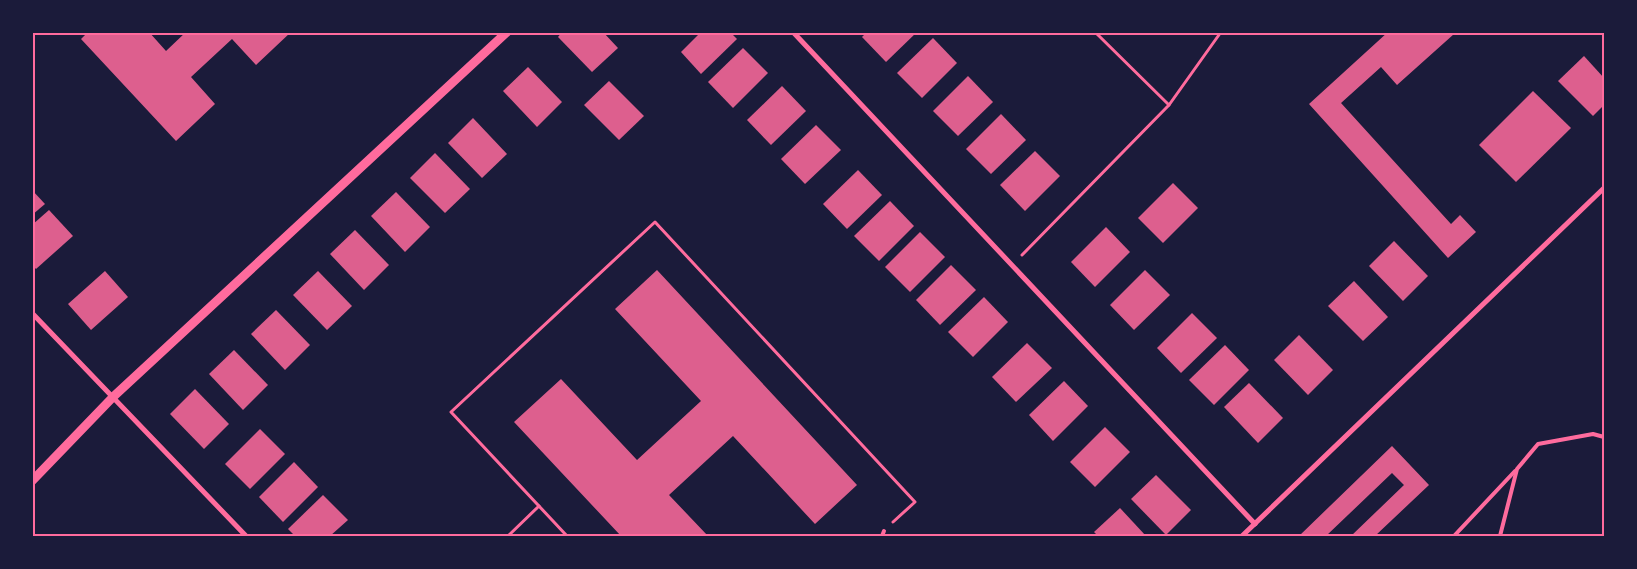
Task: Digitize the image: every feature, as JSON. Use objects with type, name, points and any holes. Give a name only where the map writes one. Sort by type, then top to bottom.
[{"type":"street","points":[[32,481],[113,397],[506,32]]},
{"type":"street","points":[[794,32],[1255,524]]},
{"type":"street","points":[[1242,536],[1604,188]]},
{"type":"street","points":[[32,313],[246,536]]},
{"type":"lane","points":[[1454,536],[1538,444],[1593,434],[1604,437]]},
{"type":"lane","points":[[1500,536],[1517,469]]},
{"type":"lane","points":[[882,536],[884,531]]},
{"type":"path","points":[[1095,32],[1169,105]]},
{"type":"path","points":[[1012,265],[1169,105],[1220,32]]},
{"type":"path","points":[[567,536],[451,412],[655,222],[915,502],[884,531]]},
{"type":"path","points":[[508,536],[538,506]]},
{"type":"building","points":[[88,32],[149,32],[166,51],[186,32],[291,32],[256,65],[232,39],[191,77],[215,104],[176,141],[81,39]]},
{"type":"building","points":[[562,32],[603,32],[618,48],[592,72],[558,37]]},
{"type":"building","points":[[701,32],[730,32],[737,39],[701,74],[681,52]]},
{"type":"building","points":[[867,32],[917,32],[886,62],[862,37]]},
{"type":"building","points":[[1388,32],[1454,34],[1397,85],[1381,67],[1341,103],[1451,224],[1460,215],[1476,232],[1448,258],[1309,104]]},
{"type":"building","points":[[933,38],[957,63],[922,98],[897,73]]},
{"type":"building","points":[[743,48],[768,73],[733,108],[708,82]]},
{"type":"building","points":[[1584,56],[1604,78],[1604,105],[1593,116],[1558,81]]},
{"type":"building","points":[[528,67],[562,102],[537,127],[503,91]]},
{"type":"building","points":[[968,76],[993,102],[958,136],[933,111]]},
{"type":"building","points":[[609,81],[644,116],[619,140],[584,105]]},
{"type":"building","points":[[782,86],[806,111],[771,145],[747,120]]},
{"type":"building","points":[[1533,91],[1571,128],[1516,182],[1479,145]]},
{"type":"building","points":[[1001,114],[1026,140],[991,174],[966,149]]},
{"type":"building","points":[[473,118],[507,154],[482,178],[448,143]]},
{"type":"building","points":[[816,125],[841,150],[805,184],[781,159]]},
{"type":"building","points":[[1035,151],[1060,176],[1025,211],[1000,185]]},
{"type":"building","points":[[435,153],[470,189],[445,213],[410,178]]},
{"type":"building","points":[[858,170],[882,195],[847,229],[823,204]]},
{"type":"building","points":[[1173,183],[1198,208],[1163,243],[1138,218]]},
{"type":"building","points":[[32,190],[45,204],[32,215]]},
{"type":"building","points":[[396,192],[430,227],[405,252],[371,216]]},
{"type":"building","points":[[890,201],[914,226],[879,261],[854,236]]},
{"type":"building","points":[[49,210],[73,236],[36,269],[32,265],[32,225]]},
{"type":"building","points":[[1106,227],[1130,252],[1095,287],[1071,262]]},
{"type":"building","points":[[355,230],[389,265],[364,290],[330,254]]},
{"type":"building","points":[[920,232],[945,257],[910,292],[885,267]]},
{"type":"building","points":[[1394,241],[1428,276],[1403,301],[1369,266]]},
{"type":"building","points":[[951,265],[976,290],[940,325],[916,300]]},
{"type":"building","points":[[657,270],[857,485],[815,524],[733,436],[669,495],[708,536],[621,536],[514,422],[561,379],[637,460],[701,401],[615,309]]},
{"type":"building","points":[[1145,270],[1170,295],[1134,330],[1110,305]]},
{"type":"building","points":[[105,271],[128,297],[91,330],[68,304]]},
{"type":"building","points":[[318,271],[352,306],[327,330],[293,295]]},
{"type":"building","points":[[1354,281],[1388,317],[1363,341],[1328,306]]},
{"type":"building","points":[[984,297],[1008,322],[973,357],[948,332]]},
{"type":"building","points":[[276,310],[310,345],[285,370],[251,334]]},
{"type":"building","points":[[1192,313],[1217,338],[1181,373],[1157,348]]},
{"type":"building","points":[[1299,335],[1333,370],[1308,395],[1274,360]]},
{"type":"building","points":[[1027,343],[1052,368],[1016,402],[992,377]]},
{"type":"building","points":[[1225,345],[1249,370],[1214,405],[1189,380]]},
{"type":"building","points":[[234,350],[268,385],[243,410],[209,374]]},
{"type":"building","points":[[1064,381],[1088,406],[1053,441],[1029,415]]},
{"type":"building","points":[[1249,383],[1283,418],[1258,443],[1224,407]]},
{"type":"building","points":[[195,389],[229,424],[204,449],[170,414]]},
{"type":"building","points":[[1105,427],[1130,452],[1095,487],[1070,462]]},
{"type":"building","points":[[260,429],[285,454],[250,489],[225,464]]},
{"type":"building","points":[[1392,446],[1429,485],[1375,536],[1351,536],[1404,485],[1392,473],[1326,536],[1299,536]]},
{"type":"building","points":[[294,462],[318,487],[283,522],[259,497]]},
{"type":"building","points":[[1156,475],[1191,510],[1166,535],[1131,499]]},
{"type":"building","points":[[323,495],[348,520],[330,536],[295,536],[288,529]]},
{"type":"building","points":[[1120,508],[1146,536],[1098,536],[1094,532]]}]
